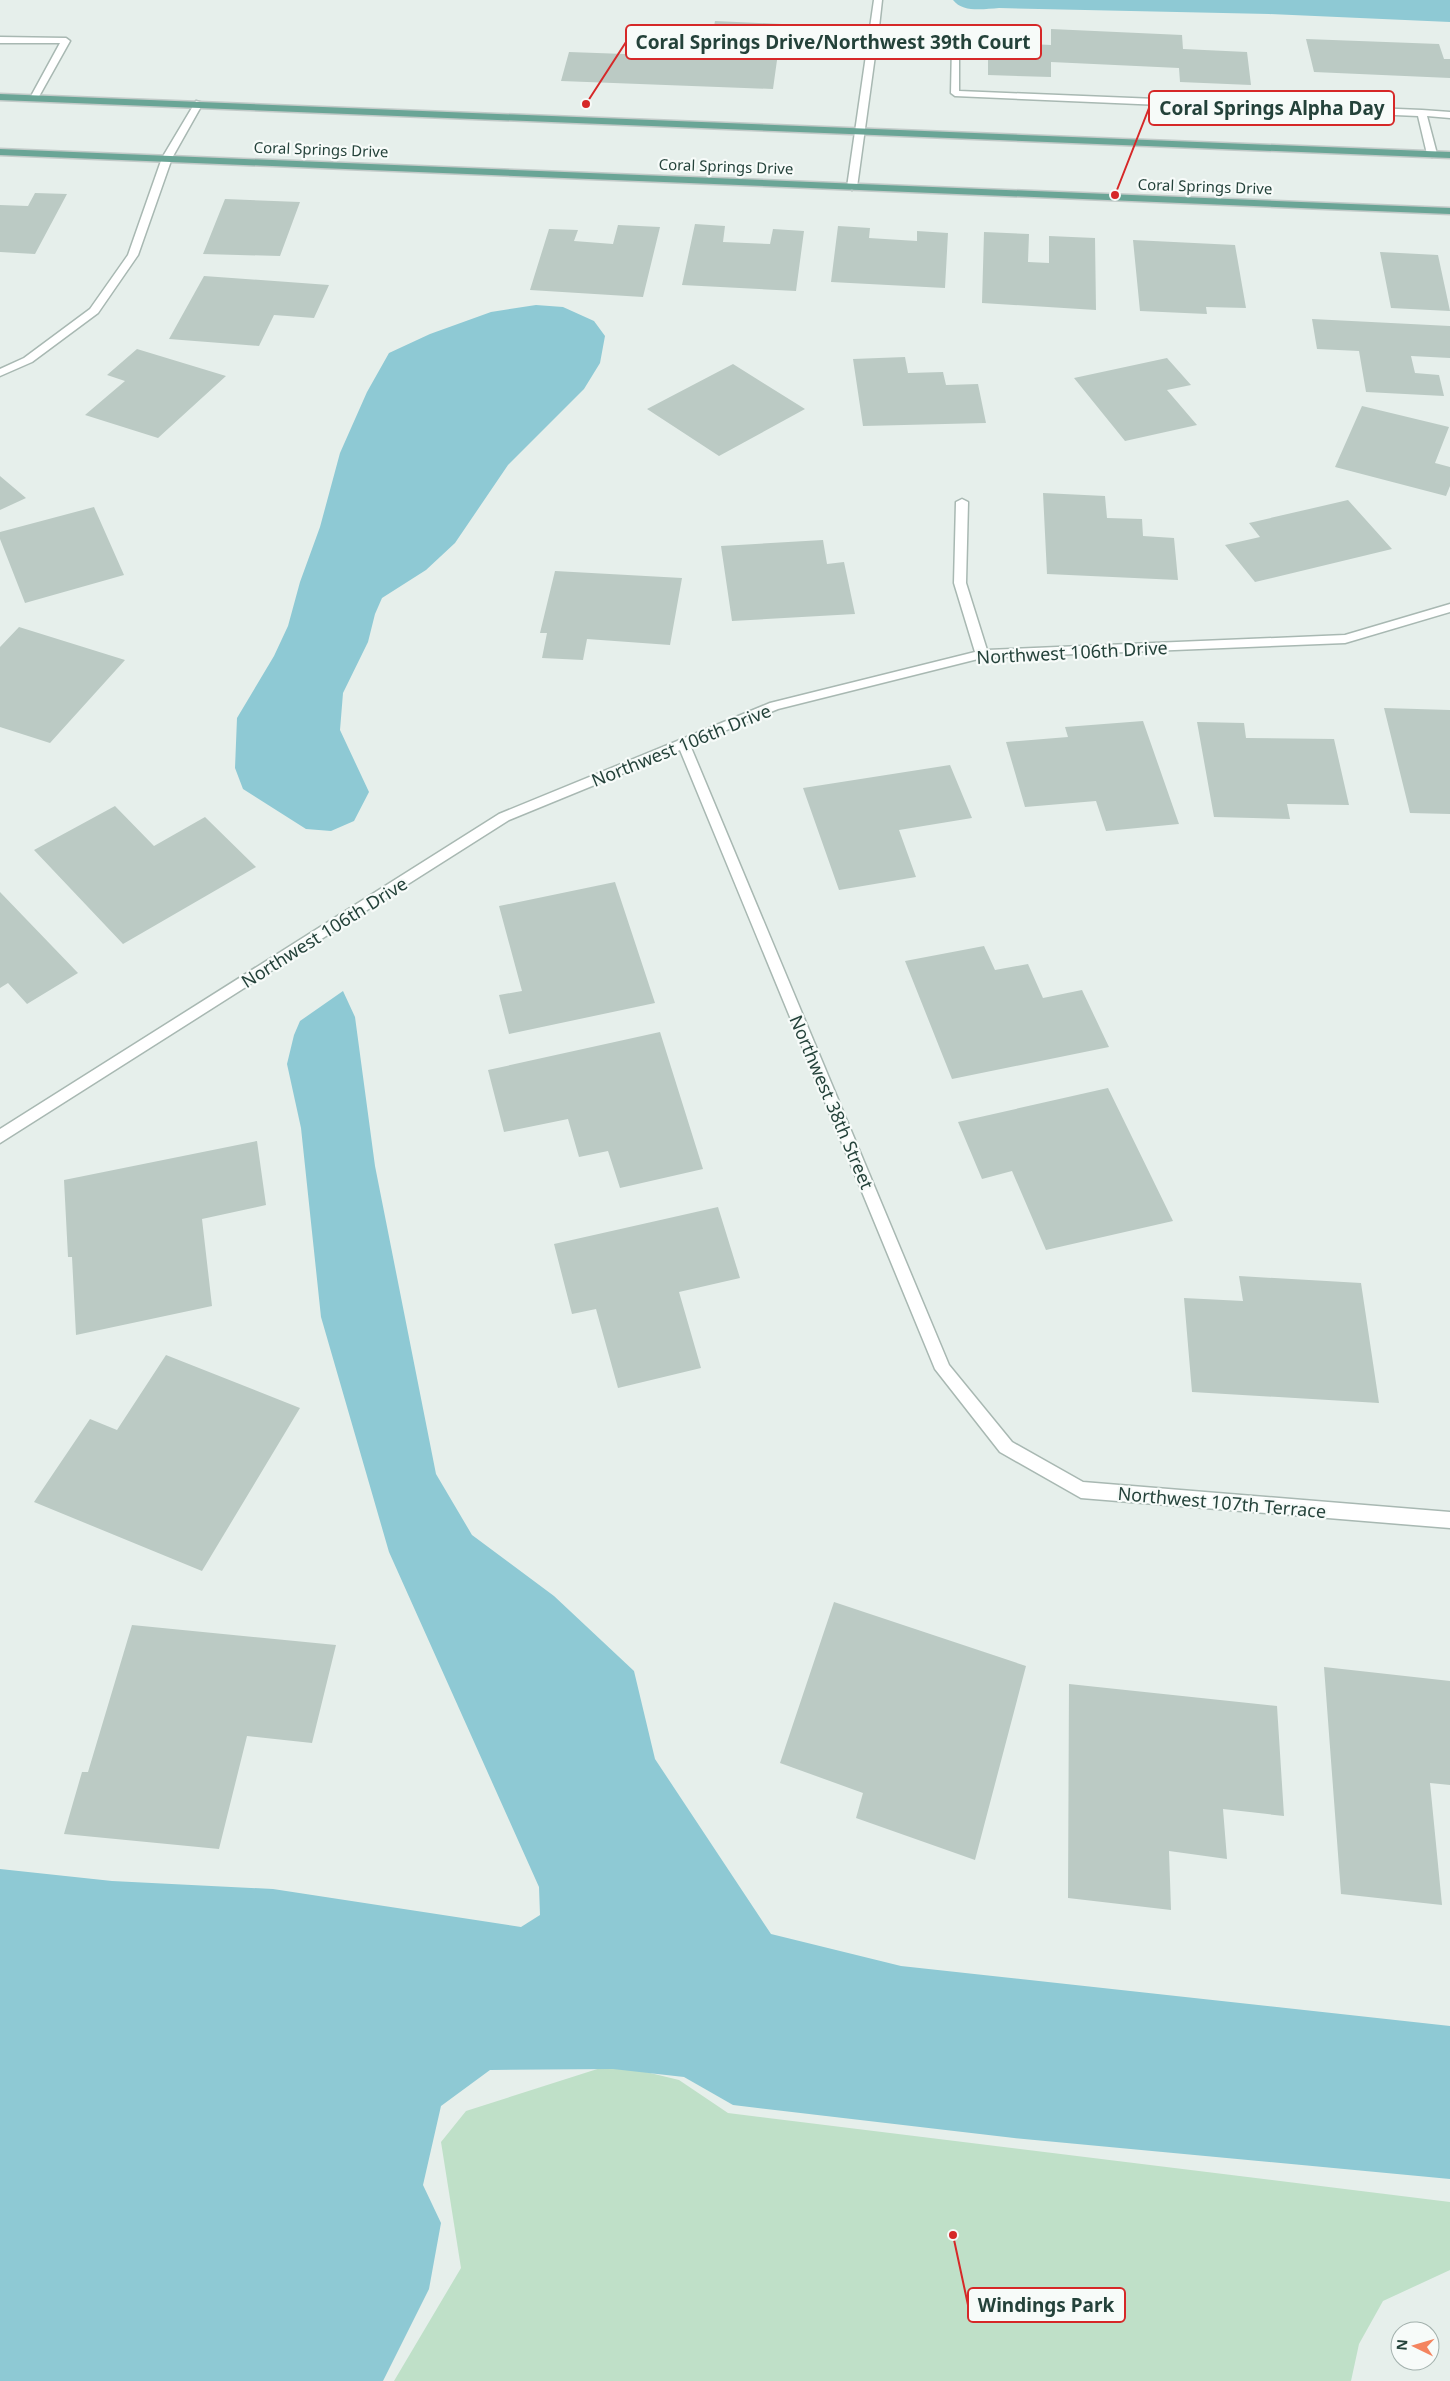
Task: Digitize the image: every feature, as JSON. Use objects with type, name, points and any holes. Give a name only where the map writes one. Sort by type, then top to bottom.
[{"type":"main road","points":[[0,97],[199,103],[1450,155]]},
{"type":"main road","name":"Coral Springs Drive","points":[[0,152],[1450,211]]},
{"type":"street","points":[[852,187],[862,132],[878,0]]},
{"type":"street","points":[[873,38],[956,43],[955,93],[1450,115]]},
{"type":"street","points":[[0,40],[66,42],[34,98]]},
{"type":"street","points":[[0,373],[28,360],[94,311],[132,255],[167,158],[199,103]]},
{"type":"street","points":[[1422,113],[1432,154]]},
{"type":"street","points":[[962,502],[960,583],[982,654]]},
{"type":"street","name":"Northwest 106th Drive","points":[[0,1137],[504,817],[774,706],[982,654],[1345,639],[1450,608]]},
{"type":"street","name":"Northwest 38th Street","points":[[683,743],[943,1369],[1006,1447]]},
{"type":"street","name":"Northwest 107th Terrace","points":[[1006,1447],[1081,1490],[1450,1520]]},
{"type":"green space","points":[[613,2064],[679,2080],[728,2113],[1450,2202],[1450,2270],[1383,2301],[1359,2344],[1351,2381],[394,2381],[461,2268],[441,2142],[466,2111]]},
{"type":"water","points":[[953,0],[1450,0],[1450,22],[1269,14],[999,8],[968,9]]},
{"type":"water","points":[[536,305],[563,307],[594,321],[605,336],[600,363],[584,389],[508,465],[455,543],[426,570],[382,598],[375,614],[368,642],[343,693],[340,730],[369,792],[354,821],[331,831],[306,829],[243,789],[235,768],[237,718],[274,656],[288,626],[300,582],[320,527],[340,453],[367,392],[389,353],[430,334],[491,312]]},
{"type":"water","points":[[343,991],[355,1017],[375,1166],[436,1474],[472,1535],[554,1596],[634,1671],[655,1759],[771,1934],[901,1966],[1450,2026],[1450,2179],[1014,2138],[733,2105],[684,2077],[613,2069],[490,2070],[441,2106],[423,2185],[441,2223],[429,2289],[383,2381],[0,2381],[0,1869],[112,1881],[273,1889],[521,1927],[540,1915],[539,1887],[389,1552],[321,1317],[301,1128],[287,1064],[294,1035],[300,1021]]},
{"type":"building","points":[[715,21],[782,24],[773,89],[561,81],[569,52],[708,57]]},
{"type":"building","points":[[1051,29],[1182,35],[1183,49],[1247,52],[1251,85],[1180,82],[1179,68],[1051,62],[1051,77],[988,75],[988,42],[1051,45]]},
{"type":"building","points":[[1306,39],[1439,44],[1444,59],[1450,59],[1450,78],[1314,72]]},
{"type":"building","points":[[35,193],[67,194],[35,254],[0,252],[0,205],[28,206]]},
{"type":"building","points":[[225,199],[300,202],[280,256],[203,254]]},
{"type":"building","points":[[695,224],[725,226],[723,242],[770,244],[773,229],[804,231],[796,291],[682,285]]},
{"type":"building","points":[[618,225],[660,227],[643,297],[530,290],[549,229],[578,230],[574,241],[613,244]]},
{"type":"building","points":[[838,226],[870,228],[869,238],[917,241],[917,231],[948,233],[945,288],[831,282]]},
{"type":"building","points":[[984,232],[1029,234],[1028,262],[1049,263],[1049,236],[1095,238],[1096,310],[982,303]]},
{"type":"building","points":[[1133,240],[1235,245],[1246,308],[1206,307],[1207,314],[1140,311]]},
{"type":"building","points":[[1380,252],[1438,255],[1450,311],[1391,308]]},
{"type":"building","points":[[204,276],[329,285],[314,318],[274,315],[259,346],[169,339]]},
{"type":"building","points":[[1312,319],[1450,326],[1450,358],[1411,356],[1415,373],[1439,375],[1444,396],[1366,392],[1359,351],[1317,349]]},
{"type":"building","points":[[137,349],[226,376],[158,438],[85,415],[125,381],[107,375]]},
{"type":"building","points":[[905,357],[908,373],[943,372],[946,385],[978,384],[986,423],[863,426],[853,359]]},
{"type":"building","points":[[1167,358],[1191,385],[1167,390],[1197,425],[1125,441],[1074,378]]},
{"type":"building","points":[[733,364],[805,409],[719,456],[647,409]]},
{"type":"building","points":[[1362,406],[1449,427],[1435,463],[1450,467],[1450,486],[1446,496],[1335,467]]},
{"type":"building","points":[[0,476],[26,498],[0,510]]},
{"type":"building","points":[[1043,493],[1105,496],[1107,518],[1142,519],[1143,536],[1174,538],[1178,580],[1047,574]]},
{"type":"building","points":[[1348,500],[1392,549],[1255,582],[1225,545],[1260,537],[1249,523]]},
{"type":"building","points":[[94,507],[124,575],[25,603],[0,539],[0,532]]},
{"type":"building","points":[[823,540],[827,564],[844,562],[855,614],[732,621],[721,546]]},
{"type":"building","points":[[555,571],[682,578],[670,645],[587,639],[583,660],[542,658],[547,633],[540,633]]},
{"type":"building","points":[[19,627],[125,660],[50,743],[0,727],[0,647]]},
{"type":"building","points":[[1384,708],[1450,710],[1450,814],[1410,813]]},
{"type":"building","points":[[1143,721],[1179,824],[1106,831],[1096,801],[1025,807],[1006,742],[1068,737],[1065,727]]},
{"type":"building","points":[[1197,722],[1244,723],[1246,738],[1334,739],[1349,805],[1287,804],[1290,819],[1214,817]]},
{"type":"building","points":[[950,765],[972,818],[899,830],[916,877],[839,890],[803,788]]},
{"type":"building","points":[[115,806],[154,846],[205,817],[256,867],[123,944],[34,850]]},
{"type":"building","points":[[615,882],[655,1003],[509,1034],[499,995],[522,991],[499,906]]},
{"type":"building","points":[[0,892],[78,973],[27,1004],[8,983],[0,988]]},
{"type":"building","points":[[984,946],[995,970],[1028,964],[1043,998],[1082,990],[1109,1047],[952,1079],[905,961]]},
{"type":"building","points":[[660,1032],[703,1169],[620,1188],[608,1151],[579,1157],[568,1119],[504,1132],[488,1070]]},
{"type":"building","points":[[1108,1088],[1173,1221],[1046,1250],[1012,1171],[982,1179],[958,1122]]},
{"type":"building","points":[[257,1141],[266,1205],[202,1219],[212,1306],[76,1335],[72,1257],[68,1257],[64,1180]]},
{"type":"building","points":[[718,1207],[740,1278],[679,1292],[701,1368],[618,1388],[596,1309],[572,1314],[554,1244]]},
{"type":"building","points":[[1239,1276],[1361,1283],[1379,1403],[1192,1392],[1184,1298],[1243,1301]]},
{"type":"building","points":[[166,1355],[300,1408],[202,1571],[34,1502],[90,1419],[117,1430]]},
{"type":"building","points":[[834,1602],[1026,1666],[975,1860],[856,1818],[863,1793],[780,1763]]},
{"type":"building","points":[[132,1625],[336,1645],[312,1743],[247,1736],[219,1849],[64,1834],[82,1772],[88,1772]]},
{"type":"building","points":[[1324,1667],[1450,1681],[1450,1785],[1430,1783],[1442,1905],[1341,1894]]},
{"type":"building","points":[[1069,1684],[1277,1706],[1284,1816],[1223,1809],[1227,1859],[1169,1851],[1171,1910],[1068,1898]]},
{"type":"place","name":"Coral Springs Drive/Northwest 39th Court","points":[[586,104]]},
{"type":"place","name":"Coral Springs Alpha Day","points":[[1115,195]]},
{"type":"place","name":"Windings Park","points":[[953,2235]]}]
